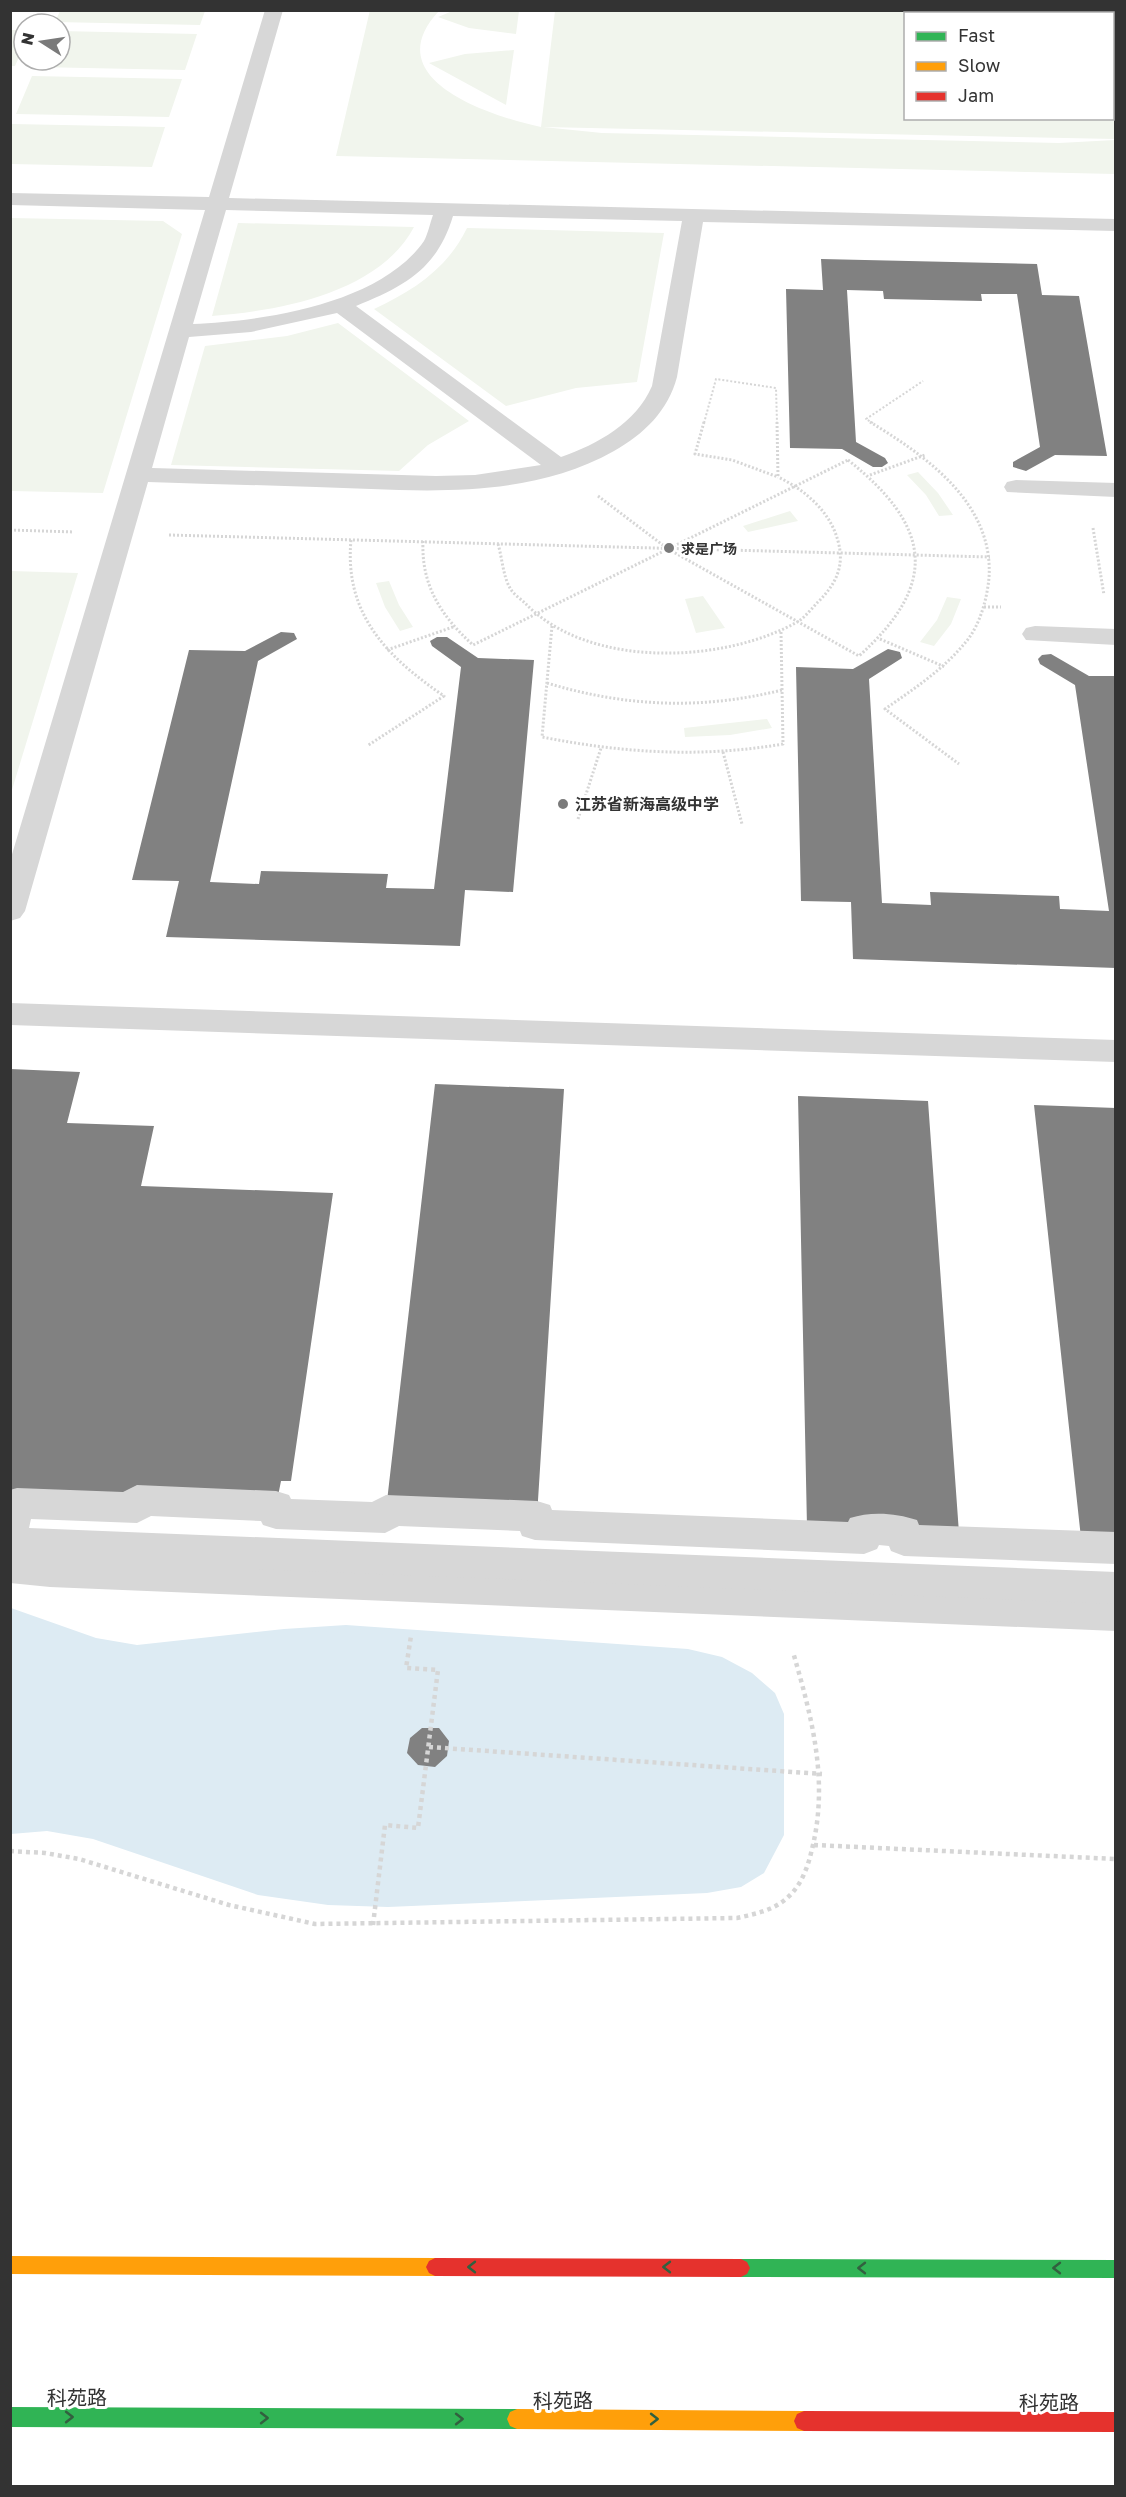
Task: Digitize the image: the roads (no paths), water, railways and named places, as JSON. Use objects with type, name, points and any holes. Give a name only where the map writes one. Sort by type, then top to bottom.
[{"type":"main road","points":[[10,2265],[1116,2269]]},
{"type":"main road","name":"科苑路","points":[[10,2416],[1116,2422]]},
{"type":"street","points":[[10,911],[274,10]]},
{"type":"street","points":[[10,199],[1116,225]]},
{"type":"street","points":[[181,331],[261,326],[341,305],[386,283],[420,258],[438,234],[445,209]]},
{"type":"street","points":[[138,475],[455,483],[502,480],[559,466],[610,444],[630,431],[657,401],[666,377],[694,215]]},
{"type":"street","points":[[341,305],[559,466]]},
{"type":"street","points":[[1016,487],[1116,490]]},
{"type":"street","points":[[1035,634],[1116,637]]},
{"type":"street","points":[[10,1014],[1116,1051]]},
{"type":"street","points":[[10,1534],[17,1503],[137,1508],[138,1500],[276,1506],[276,1514],[385,1518],[386,1510],[537,1516],[536,1525],[864,1538],[863,1529],[904,1531],[904,1539],[1116,1548]]},
{"type":"street","points":[[10,1543],[1116,1588]]},
{"type":"street","points":[[10,1567],[50,1571],[1116,1615]]},
{"type":"place","name":"求是广场","points":[[669,548]]},
{"type":"place","name":"江苏省新海高级中学","points":[[563,804]]}]
